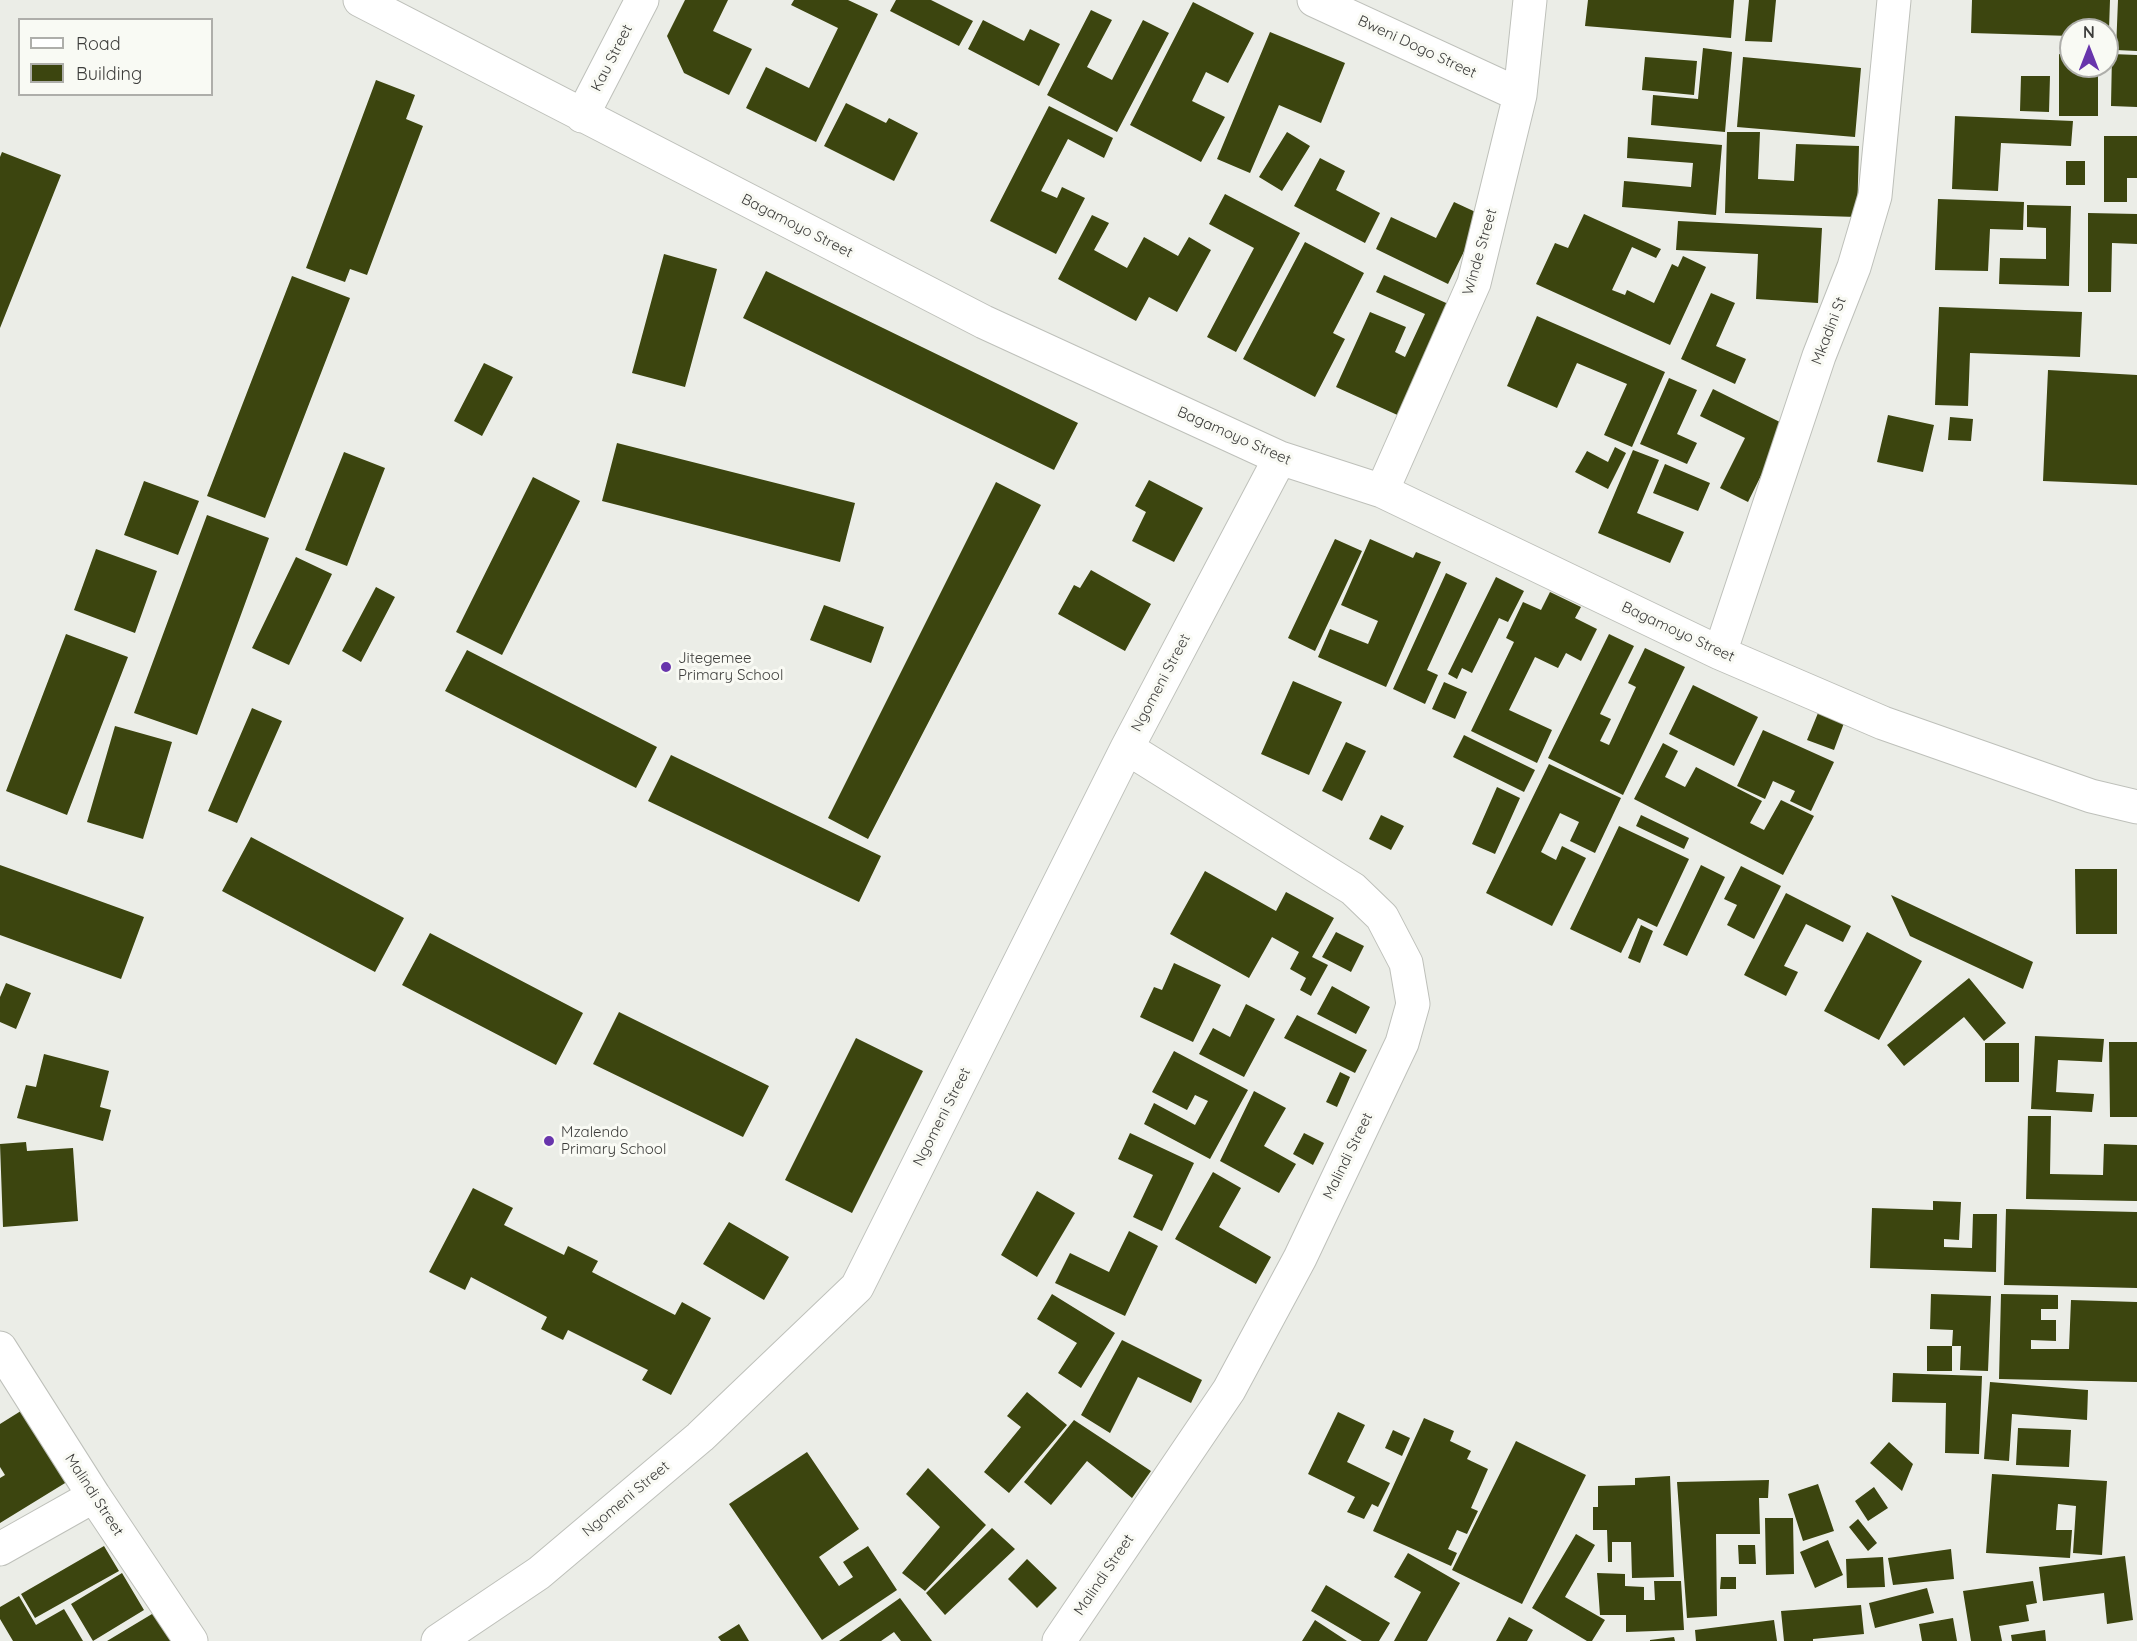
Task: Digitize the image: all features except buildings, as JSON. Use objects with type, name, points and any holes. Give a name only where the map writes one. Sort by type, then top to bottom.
[{"type":"street","name":"Bagamoyo Street","points":[[360,0],[984,322],[1280,459],[1382,491],[1720,653],[1883,723],[2091,796],[2137,807]]},
{"type":"street","name":"Kau Street","points":[[582,116],[642,0]]},
{"type":"street","name":"Bweni Dogo Street","points":[[1314,0],[1520,95]]},
{"type":"street","name":"Winde Street","points":[[1382,491],[1474,283],[1520,95],[1530,0]]},
{"type":"street","name":"Mkadini St","points":[[1720,653],[1819,356],[1854,267],[1875,196],[1894,0]]},
{"type":"street","name":"Ngomeni Street","points":[[438,1641],[539,1574],[691,1445],[857,1287],[1126,748],[1280,459]]},
{"type":"street","name":"Malindi Street","points":[[1059,1641],[1229,1390],[1300,1258],[1402,1043],[1413,1004],[1406,963],[1382,917],[1353,890],[1126,748]]},
{"type":"street","name":"Malindi Street","points":[[0,1348],[94,1496],[191,1641]]},
{"type":"street","points":[[0,1549],[94,1496]]},
{"type":"place","name":"Jitegemee Primary School","points":[[666,667]]},
{"type":"place","name":"Mzalendo Primary School","points":[[549,1141]]}]
